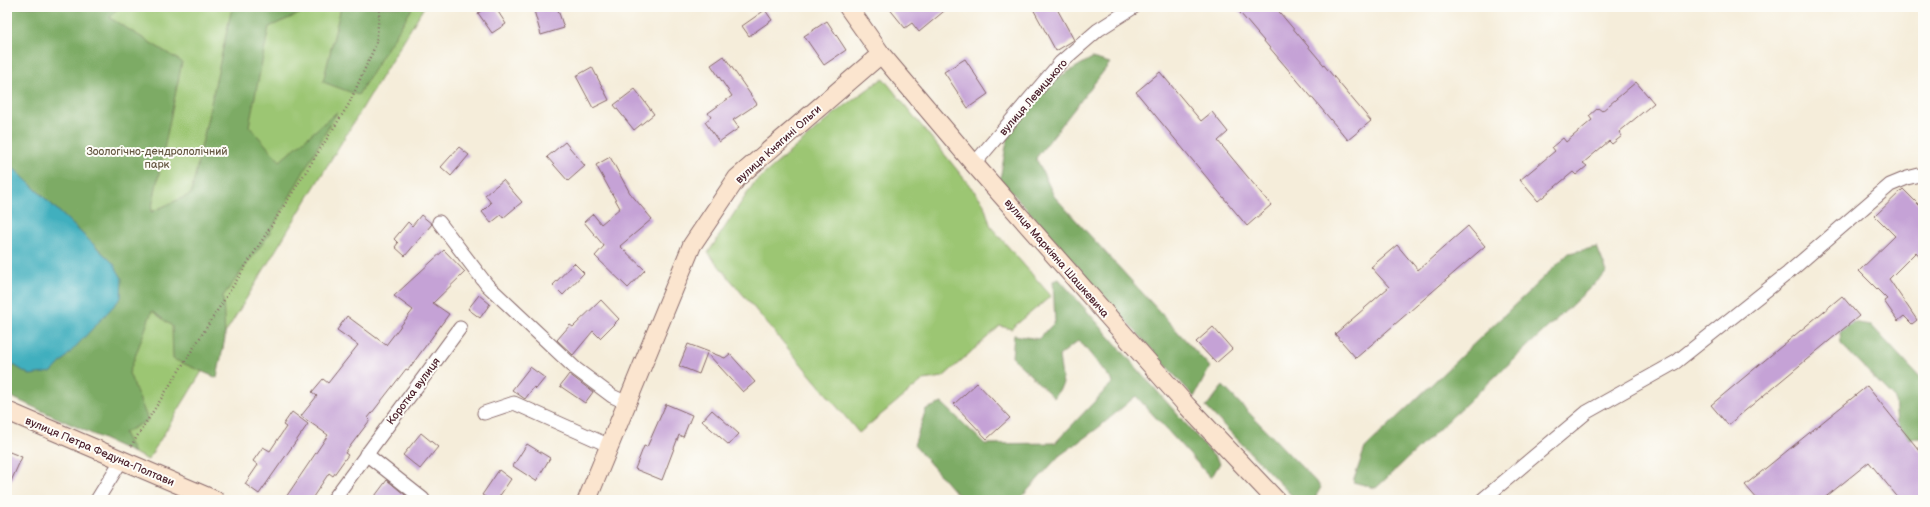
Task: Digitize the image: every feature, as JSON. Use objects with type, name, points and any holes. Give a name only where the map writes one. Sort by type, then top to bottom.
[{"type":"street","name":"вулиця Маркіяна Шашкевича","points":[[848,7],[881,54],[974,164],[1187,406],[1276,500]]},
{"type":"street","name":"вулиця Левицького","points":[[974,164],[1060,63],[1098,30],[1134,7]]},
{"type":"street","name":"вулиця Княгині Ольги","points":[[587,500],[692,245],[737,178],[881,54]]},
{"type":"street","points":[[1482,500],[1587,412],[1676,362],[1788,273],[1890,185],[1907,178],[1923,174]]},
{"type":"street","points":[[439,222],[487,285],[576,369],[612,396],[627,403]]},
{"type":"street","name":"Коротка вулиця","points":[[333,500],[460,328]]},
{"type":"street","points":[[484,413],[514,403],[610,446]]},
{"type":"street","name":"вулиця Петра Федуна-Полтави","points":[[7,411],[215,500]]},
{"type":"street","points":[[366,454],[423,500]]},
{"type":"street","points":[[97,500],[121,461]]},
{"type":"path","points":[[121,461],[349,104],[376,44],[380,7]]},
{"type":"green space","name":"Зоологічно-дендрололічний парк","points":[[7,7],[424,7],[148,460],[7,388]]},
{"type":"green space","name":"Зоологічно-дендрололічний парк","points":[[7,7],[118,7],[110,18],[182,62],[151,212],[191,194],[231,12],[235,7],[315,7],[269,27],[249,126],[280,161],[337,112],[266,239],[223,296],[225,338],[217,378],[173,359],[172,326],[152,311],[129,373],[148,420],[124,433],[134,453],[7,395],[7,361],[30,375],[113,263],[7,162]]},
{"type":"green space","points":[[341,7],[413,7],[358,95],[323,82]]},
{"type":"green space","points":[[1092,58],[1110,63],[1036,158],[1054,196],[1210,367],[1194,397],[1000,179],[1008,135],[1054,80]]},
{"type":"green space","points":[[883,78],[983,202],[991,227],[1051,296],[1011,329],[1000,326],[943,377],[923,380],[859,433],[708,253],[754,183],[834,114]]},
{"type":"green space","points":[[1597,247],[1607,272],[1376,488],[1353,482],[1365,448],[1569,253]]},
{"type":"green space","points":[[1059,279],[1220,463],[1211,478],[1136,396],[1098,428],[1059,456],[1019,500],[965,500],[953,490],[914,445],[926,409],[942,403],[985,444],[1055,443],[1113,382],[1079,340],[1059,356],[1063,384],[1054,398],[1012,357],[1014,335],[1038,339],[1055,322],[1053,281]]},
{"type":"green space","points":[[1839,320],[1871,325],[1923,381],[1923,438],[1898,439],[1895,399],[1841,344]]},
{"type":"green space","points":[[1223,386],[1321,487],[1314,500],[1296,500],[1206,407]]},
{"type":"water","points":[[7,162],[113,263],[122,278],[121,298],[52,372],[30,375],[7,361]]},
{"type":"building","points":[[487,7],[495,7],[506,24],[492,33],[478,13]]},
{"type":"building","points":[[533,7],[557,7],[564,28],[541,35]]},
{"type":"building","points":[[888,7],[949,7],[919,32],[912,23],[905,28]]},
{"type":"building","points":[[1032,7],[1056,7],[1074,40],[1056,51]]},
{"type":"building","points":[[1235,7],[1275,7],[1371,121],[1348,140]]},
{"type":"building","points":[[765,10],[772,20],[749,36],[742,26]]},
{"type":"building","points":[[827,21],[846,50],[824,65],[804,36]]},
{"type":"building","points":[[724,56],[757,104],[733,120],[739,128],[719,142],[705,122],[711,117],[708,113],[732,96],[711,65]]},
{"type":"building","points":[[965,59],[988,94],[968,108],[944,72]]},
{"type":"building","points":[[592,67],[609,100],[593,108],[576,76]]},
{"type":"building","points":[[1160,72],[1201,121],[1212,112],[1228,132],[1218,141],[1271,205],[1247,226],[1136,92]]},
{"type":"building","points":[[1636,82],[1654,103],[1619,132],[1622,136],[1612,144],[1609,141],[1583,163],[1587,166],[1576,175],[1573,172],[1538,201],[1520,180],[1555,151],[1552,147],[1563,138],[1566,142],[1592,120],[1589,116],[1598,108],[1602,111]]},
{"type":"building","points":[[635,89],[654,114],[634,130],[614,105]]},
{"type":"building","points":[[565,142],[585,166],[568,181],[547,157]]},
{"type":"building","points":[[459,147],[469,155],[451,176],[441,167]]},
{"type":"building","points":[[610,157],[630,193],[652,219],[620,246],[645,270],[628,288],[595,256],[604,246],[584,222],[593,214],[601,224],[620,208],[596,165]]},
{"type":"building","points":[[503,180],[522,202],[503,218],[501,215],[491,223],[482,212],[491,203],[485,195]]},
{"type":"building","points":[[1903,189],[1923,209],[1923,260],[1916,252],[1889,279],[1917,320],[1912,324],[1904,316],[1898,321],[1884,301],[1887,299],[1859,271],[1895,236],[1875,216]]},
{"type":"building","points":[[421,215],[432,224],[405,256],[395,247],[398,243],[394,239],[408,222],[412,226]]},
{"type":"building","points":[[1468,226],[1485,246],[1356,358],[1335,334],[1389,287],[1371,267],[1397,245],[1418,270]]},
{"type":"building","points":[[444,250],[465,272],[433,303],[449,314],[408,370],[406,369],[368,418],[370,420],[345,453],[348,455],[333,476],[329,473],[311,500],[284,500],[328,435],[301,416],[317,396],[312,392],[323,379],[328,383],[358,345],[337,330],[347,316],[386,345],[413,310],[394,296]]},
{"type":"building","points":[[574,263],[584,273],[563,295],[553,285]]},
{"type":"building","points":[[479,295],[490,304],[480,318],[468,309]]},
{"type":"building","points":[[1842,296],[1859,316],[1728,425],[1711,405]]},
{"type":"building","points":[[601,300],[619,319],[600,338],[593,331],[573,355],[557,340],[570,325],[573,327]]},
{"type":"building","points":[[1213,327],[1232,349],[1216,363],[1196,342]]},
{"type":"building","points":[[688,344],[725,358],[730,354],[755,382],[743,392],[707,353],[699,374],[679,366]]},
{"type":"building","points":[[530,367],[545,378],[536,389],[534,387],[525,399],[512,390]]},
{"type":"building","points":[[569,374],[593,392],[585,403],[560,386]]},
{"type":"building","points":[[977,383],[1010,418],[987,439],[954,404]]},
{"type":"building","points":[[1867,386],[1923,455],[1923,500],[1900,500],[1869,462],[1822,500],[1758,500],[1745,485]]},
{"type":"building","points":[[666,404],[692,415],[683,437],[679,435],[662,480],[635,469],[644,446],[647,447]]},
{"type":"building","points":[[712,410],[739,434],[729,445],[702,421]]},
{"type":"building","points":[[292,412],[308,424],[259,494],[245,484],[258,465],[253,461],[263,447],[270,451],[286,427],[283,425]]},
{"type":"building","points":[[421,433],[438,447],[420,469],[403,455]]},
{"type":"building","points":[[527,444],[550,458],[536,481],[513,466]]},
{"type":"building","points":[[7,451],[22,457],[7,490]]},
{"type":"building","points":[[499,470],[511,479],[497,500],[490,500],[482,495]]},
{"type":"building","points":[[387,480],[411,500],[372,500]]}]
